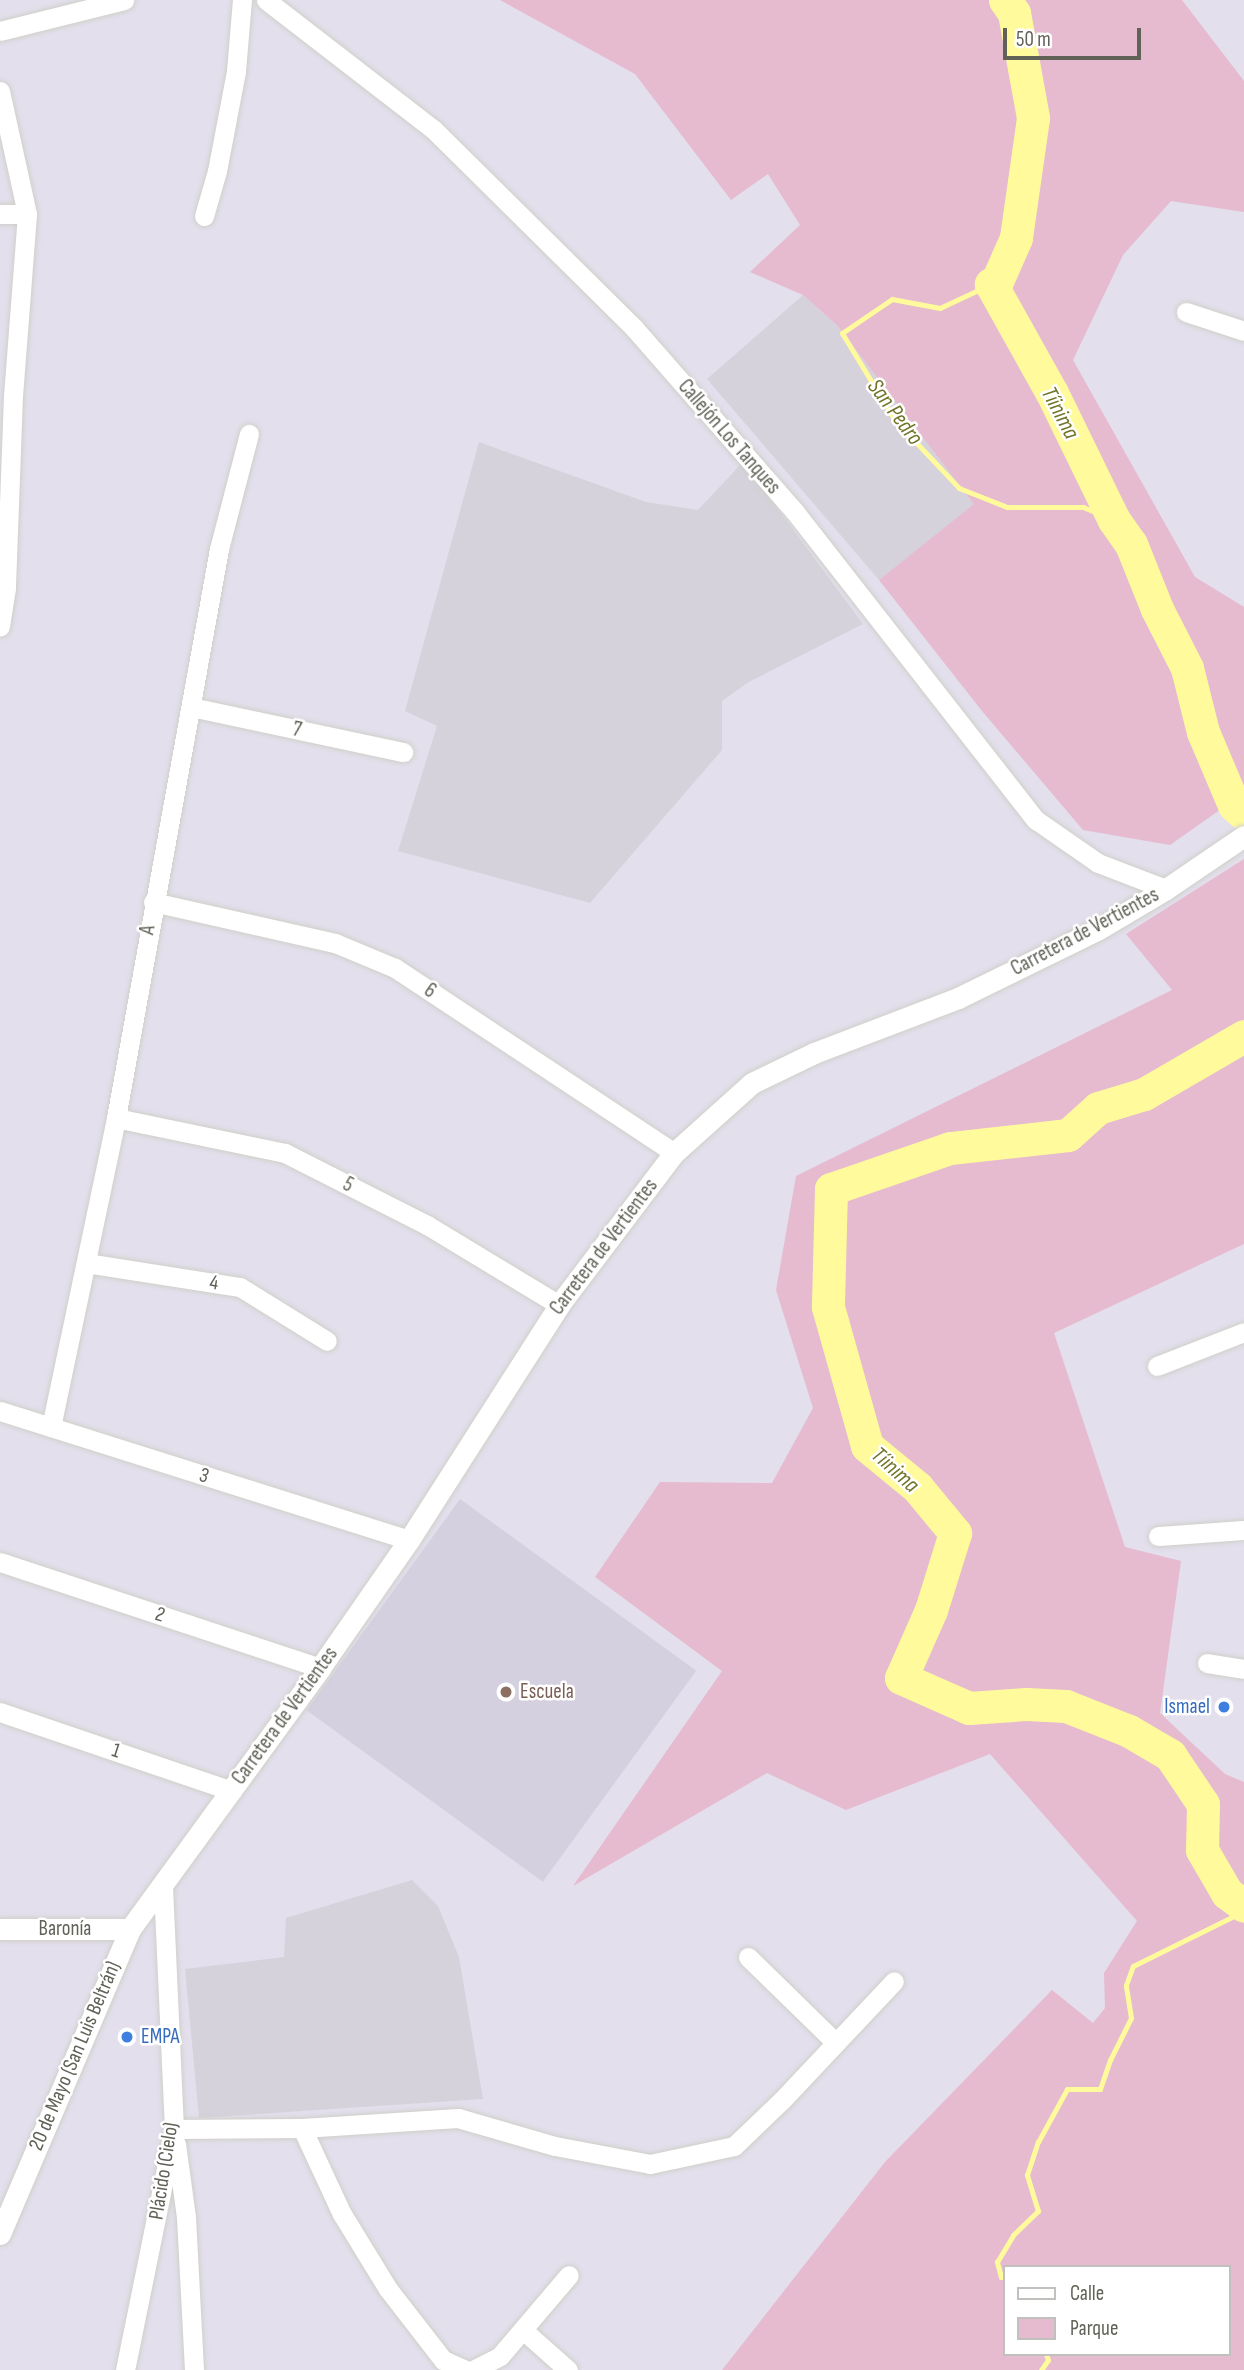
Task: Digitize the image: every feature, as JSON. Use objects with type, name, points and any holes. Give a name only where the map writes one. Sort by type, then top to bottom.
[{"type":"main road","name":"Carretera de Vertientes","points":[[163,1884],[409,1540],[559,1305],[674,1153],[752,1083],[814,1053],[958,998],[1097,930],[1166,889],[1244,836]]},
{"type":"main road","name":"20 de Mayo (San Luis Beltrán)","points":[[0,2234],[130,1929],[163,1884]]},
{"type":"main road","name":"Baronía","points":[[0,1929],[130,1929]]},
{"type":"street","points":[[0,30],[124,0]]},
{"type":"street","points":[[204,216],[217,171],[236,71],[242,0]]},
{"type":"street","name":"Callejón Los Tanques","points":[[266,0],[434,131],[634,328],[795,513],[1036,820],[1098,863],[1166,889]]},
{"type":"street","points":[[0,91],[27,214],[7,395],[0,627]]},
{"type":"street","points":[[0,214],[27,214]]},
{"type":"street","points":[[1186,312],[1244,331]]},
{"type":"street","name":"A","points":[[51,1427],[116,1118],[219,549],[249,434]]},
{"type":"street","name":"7","points":[[191,707],[402,752]]},
{"type":"street","name":"6","points":[[153,902],[335,943],[395,968],[674,1153]]},
{"type":"street","name":"5","points":[[116,1118],[285,1153],[427,1225],[559,1305]]},
{"type":"street","name":"4","points":[[86,1263],[240,1287],[327,1341]]},
{"type":"street","points":[[1157,1366],[1244,1332]]},
{"type":"street","name":"3","points":[[0,1411],[409,1540]]},
{"type":"street","points":[[1158,1536],[1244,1530]]},
{"type":"street","name":"2","points":[[0,1562],[320,1668]]},
{"type":"street","points":[[1207,1663],[1244,1669]]},
{"type":"street","name":"1","points":[[0,1712],[232,1791]]},
{"type":"street","name":"Plácido (Cielo)","points":[[125,2370],[174,2129],[163,1884]]},
{"type":"street","points":[[748,1957],[834,2041]]},
{"type":"street","points":[[194,2370],[186,2217],[174,2129],[302,2128],[458,2118],[555,2146],[650,2164],[734,2146],[782,2100],[834,2041],[894,1981]]},
{"type":"street","points":[[302,2128],[342,2214],[388,2289],[443,2360],[465,2370]]},
{"type":"street","points":[[473,2370],[500,2356],[569,2275]]},
{"type":"street","points":[[523,2330],[568,2370]]},
{"type":"shaded area","points":[[803,295],[837,325],[975,504],[879,580],[707,379]]},
{"type":"shaded area","points":[[479,442],[646,502],[698,510],[743,462],[863,624],[747,683],[722,701],[722,750],[590,903],[398,851],[437,726],[405,711]]},
{"type":"shaded area","name":"Escuela","points":[[460,1499],[696,1671],[543,1882],[307,1710]]},
{"type":"shaded area","points":[[412,1880],[438,1906],[459,1957],[483,2099],[199,2118],[185,1969],[284,1957],[286,1918]]},
{"type":"green space","points":[[500,0],[1182,0],[1244,81],[1244,212],[1171,201],[1123,255],[1073,360],[1195,577],[1244,607],[1244,793],[1170,845],[1083,830],[982,711],[879,580],[974,504],[837,325],[803,295],[750,272],[800,225],[768,174],[731,200],[635,74]]},
{"type":"green space","points":[[1244,859],[1244,1244],[1054,1333],[1125,1547],[1181,1561],[1160,1713],[1225,1774],[1244,1782],[1244,2370],[722,2370],[885,2162],[1052,1990],[1093,2023],[1105,2008],[1104,1973],[1137,1921],[990,1754],[846,1810],[767,1773],[573,1886],[722,1671],[595,1577],[660,1482],[772,1483],[813,1408],[776,1290],[796,1176],[1172,990],[1126,934]]},
{"type":"waterway","name":"Tíinima","points":[[1005,0],[1014,13],[1033,118],[1016,238],[997,281],[991,284],[1052,393],[1114,520],[1131,544],[1157,609],[1187,668],[1203,732],[1234,805],[1244,814]]},
{"type":"waterway","name":"San Pedro","points":[[991,284],[940,308],[892,299],[842,333],[894,419],[959,488],[1007,507],[1083,507],[1114,520]]},
{"type":"waterway","name":"Tíinima","points":[[1244,1036],[1144,1094],[1098,1108],[1068,1135],[950,1148],[831,1189],[828,1307],[867,1446],[917,1487],[955,1533],[931,1610],[901,1678],[969,1708],[1026,1704],[1066,1706],[1129,1731],[1170,1755],[1203,1804],[1202,1850],[1227,1893],[1244,1906]]},
{"type":"waterway","points":[[1002,2277],[997,2262],[1013,2235],[1038,2211],[1027,2175],[1038,2142],[1067,2089],[1100,2089],[1110,2060],[1131,2018],[1126,1985],[1133,1966],[1244,1911]]},
{"type":"waterway","points":[[1041,2370],[1048,2360],[1047,2356]]},
{"type":"place","name":"Escuela","points":[[506,1692]]},
{"type":"place","name":"Ismael","points":[[1224,1707]]},
{"type":"place","name":"EMPA","points":[[127,2037]]}]
